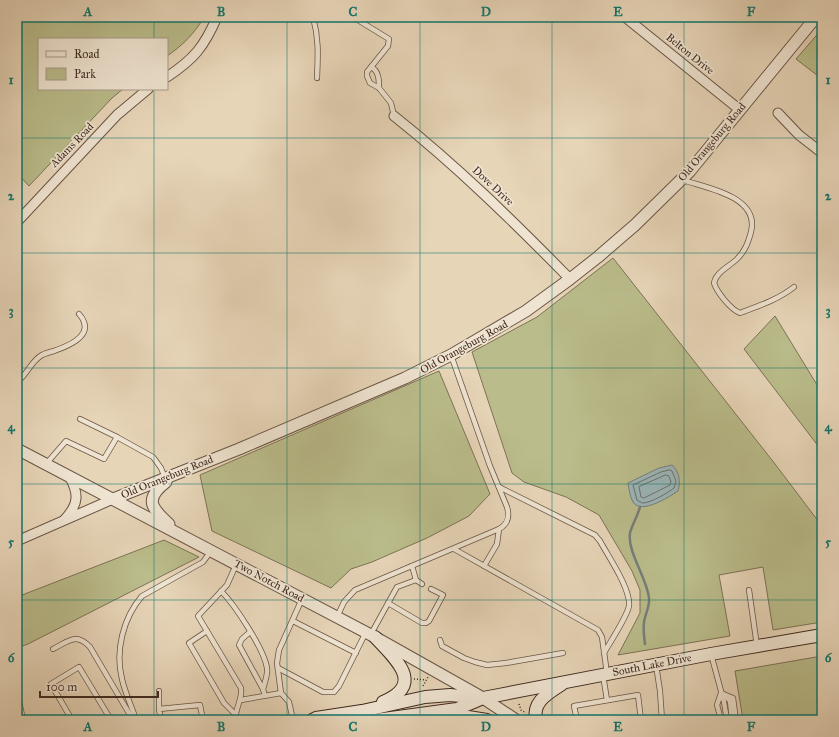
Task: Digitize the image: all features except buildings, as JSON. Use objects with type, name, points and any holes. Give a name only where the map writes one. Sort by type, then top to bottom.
[{"type":"main road","points":[[362,711],[393,698],[399,693],[405,683],[404,674],[399,662],[371,635]]},
{"type":"main road","name":"South Lake Drive","points":[[376,720],[413,718],[457,709],[483,698],[711,654],[822,635]]},
{"type":"main road","points":[[532,717],[537,704],[544,697],[566,682]]},
{"type":"main road","name":"South Lake Drive","points":[[312,720],[316,718],[362,711],[438,696],[450,695],[483,698]]},
{"type":"main road","points":[[413,718],[468,717],[487,720]]},
{"type":"street","points":[[168,76],[197,53],[209,34],[217,17]]},
{"type":"street","name":"Belton Drive","points":[[624,17],[740,110]]},
{"type":"street","name":"Old Orangeburg Road","points":[[17,541],[113,499],[239,449],[405,378],[451,356],[508,323],[570,279],[635,225],[682,179],[816,17]]},
{"type":"street","name":"Adams Road","points":[[17,222],[117,115],[147,90]]},
{"type":"street","points":[[778,113],[799,135],[822,153]]},
{"type":"street","name":"Dove Drive","points":[[394,116],[448,161],[503,212],[570,279]]},
{"type":"street","name":"Two Notch Road","points":[[17,449],[371,635],[483,698],[516,720]]},
{"type":"street","points":[[176,474],[155,491],[152,496],[152,501],[156,511],[180,534]]},
{"type":"street","points":[[63,521],[70,514],[76,500],[74,484],[69,476]]},
{"type":"lane","points":[[313,17],[317,32],[317,78]]},
{"type":"lane","points":[[353,17],[389,39],[388,46],[367,72],[366,76],[370,82],[379,88],[391,103],[394,116]]},
{"type":"lane","points":[[371,67],[375,69],[377,74],[379,88]]},
{"type":"lane","points":[[682,179],[722,192],[744,204],[749,212],[752,226],[747,246],[737,259],[717,275],[714,282],[718,291],[732,308],[740,312],[756,307],[783,295],[794,286]]},
{"type":"lane","points":[[17,382],[43,354],[53,351],[79,338],[83,334],[85,328],[84,322],[79,314]]},
{"type":"lane","points":[[336,617],[344,602],[355,590],[499,529],[508,521],[509,513],[451,356]]},
{"type":"lane","points":[[80,419],[153,457],[161,468],[165,478]]},
{"type":"lane","points":[[46,464],[66,441],[104,459],[117,437]]},
{"type":"lane","points":[[499,487],[595,535],[600,541],[626,588],[629,599],[627,610],[604,653]]},
{"type":"lane","points":[[484,566],[497,544],[499,529]]},
{"type":"lane","points":[[454,549],[598,630],[602,637],[608,700]]},
{"type":"lane","points":[[135,720],[122,682],[119,660],[122,640],[129,615],[134,605],[142,596],[203,562],[211,551]]},
{"type":"lane","points":[[236,564],[230,579],[198,616],[240,684],[242,693],[241,700],[235,714],[236,720]]},
{"type":"lane","points":[[412,566],[416,580],[422,584]]},
{"type":"lane","points":[[278,668],[323,692],[330,692],[337,689],[356,653],[371,635],[397,587],[416,580]]},
{"type":"lane","points":[[388,603],[426,623],[430,621],[442,595],[431,589]]},
{"type":"lane","points":[[749,590],[757,646]]},
{"type":"lane","points":[[221,591],[230,600],[250,632],[264,659],[267,668],[267,675],[263,689]]},
{"type":"lane","points":[[293,720],[289,702],[281,693],[278,655],[302,599]]},
{"type":"lane","points":[[292,622],[356,653]]},
{"type":"lane","points":[[207,631],[189,643],[224,703],[235,714]]},
{"type":"lane","points":[[250,632],[242,639],[239,645],[263,689],[265,696]]},
{"type":"lane","points":[[53,649],[73,639],[81,639],[85,642],[90,647],[135,720]]},
{"type":"lane","points":[[440,640],[440,644],[444,648],[464,658],[487,665],[564,653]]},
{"type":"lane","points":[[711,654],[728,720]]},
{"type":"lane","points":[[656,665],[662,720]]},
{"type":"lane","points":[[72,720],[51,684],[79,667],[111,720]]},
{"type":"lane","points":[[17,691],[23,720]]},
{"type":"lane","points":[[159,691],[159,709],[161,720]]},
{"type":"lane","points":[[241,700],[281,693]]},
{"type":"lane","points":[[721,693],[720,705],[722,720]]},
{"type":"lane","points":[[721,693],[730,700],[732,720]]},
{"type":"lane","points":[[721,693],[733,698],[736,720]]},
{"type":"lane","points":[[577,720],[574,706],[638,695],[641,720]]},
{"type":"lane","points":[[159,709],[200,704],[203,720]]},
{"type":"path","points":[[424,686],[429,674]]},
{"type":"path","points":[[410,679],[426,680]]},
{"type":"path","points":[[519,704],[521,710],[532,717]]},
{"type":"green space","points":[[17,17],[204,17],[188,39],[168,55],[168,38],[38,38],[38,90],[122,90],[112,98],[29,186],[17,173]]},
{"type":"green space","points":[[822,29],[822,79],[796,59]]},
{"type":"green space","points":[[613,258],[822,526],[822,622],[773,630],[763,567],[719,575],[730,636],[618,655],[640,613],[640,590],[632,571],[599,515],[566,497],[524,482],[512,473],[472,352],[537,317]]},
{"type":"green space","points":[[775,316],[822,393],[822,451],[744,349]]},
{"type":"green space","points":[[439,371],[490,494],[469,516],[427,538],[372,562],[351,569],[331,588],[212,531],[200,475]]},
{"type":"green space","points":[[164,540],[199,557],[28,644],[17,648],[17,597]]},
{"type":"green space","points":[[822,656],[822,720],[743,720],[735,671]]},
{"type":"water","points":[[672,465],[679,477],[678,491],[655,504],[642,507],[637,506],[633,502],[630,495],[628,483],[659,468]]},
{"type":"waterway","points":[[640,507],[630,533],[630,540],[631,548],[645,582],[649,598],[644,625],[645,644]]}]
